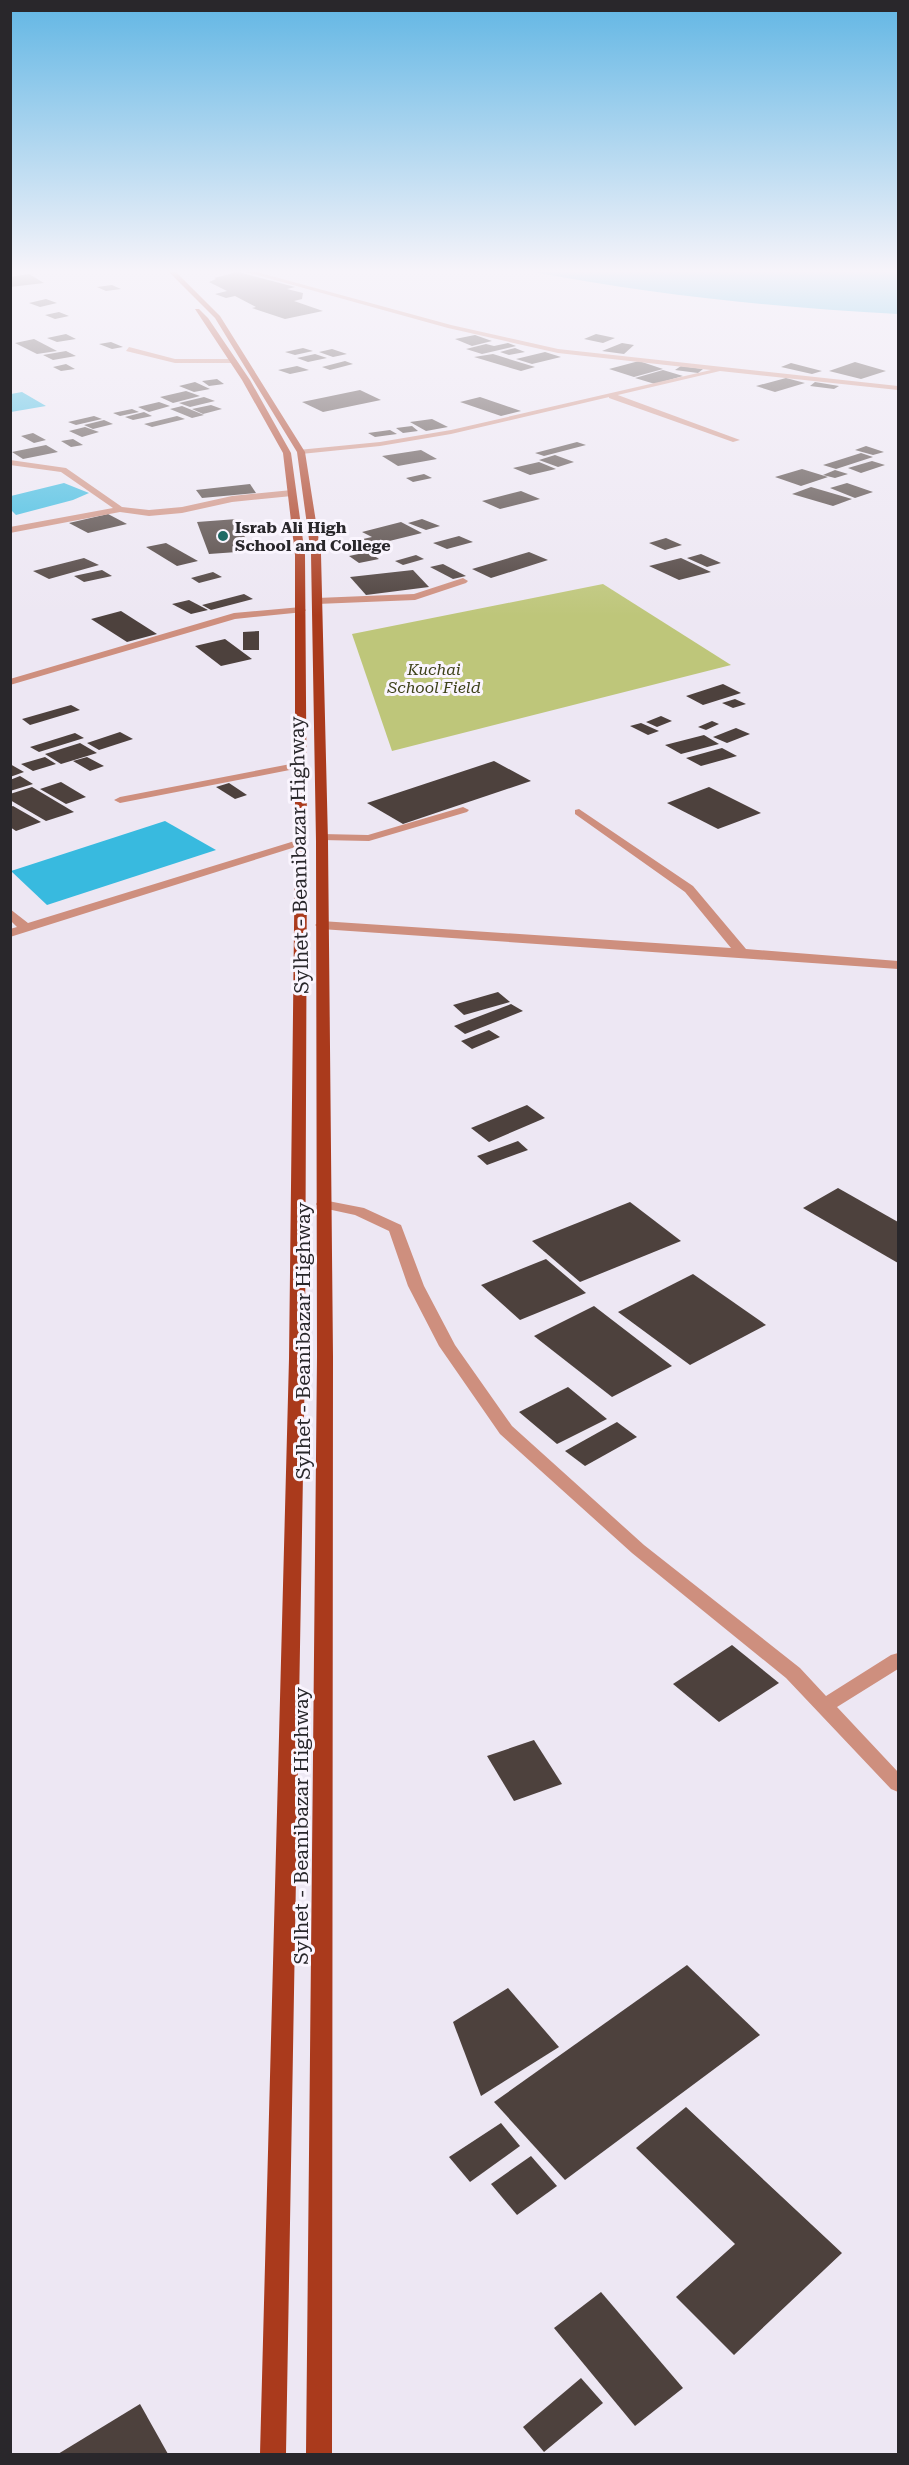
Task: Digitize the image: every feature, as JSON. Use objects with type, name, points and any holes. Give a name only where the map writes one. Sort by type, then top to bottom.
[{"type":"main road","name":"Sylhet - Beanibazar Highway","points":[[248,386],[287,453],[300,555],[301,610],[297,1371],[273,2454]]},
{"type":"main road","name":"Sylhet - Beanibazar Highway","points":[[262,386],[301,452],[316,554],[321,837],[325,1357],[319,2454]]},
{"type":"street","points":[[301,452],[380,444],[451,432],[654,386]]},
{"type":"street","points":[[880,386],[898,388]]},
{"type":"street","points":[[612,396],[736,440]]},
{"type":"street","points":[[10,462],[63,470],[120,509]]},
{"type":"street","points":[[10,530],[120,509],[149,513],[182,510],[232,499],[292,493]]},
{"type":"street","points":[[317,600],[415,597],[463,581]]},
{"type":"street","points":[[10,682],[234,616],[301,610]]},
{"type":"street","points":[[120,800],[301,765]]},
{"type":"street","points":[[321,837],[369,838],[463,810]]},
{"type":"street","points":[[579,812],[689,889],[742,952]]},
{"type":"street","points":[[10,933],[301,842]]},
{"type":"street","points":[[10,914],[26,928]]},
{"type":"street","points":[[321,925],[742,952],[898,965]]},
{"type":"street","points":[[323,1204],[359,1211],[396,1228],[416,1286],[447,1346],[506,1430],[638,1549],[793,1673],[898,1784]]},
{"type":"street","points":[[824,1706],[898,1660]]},
{"type":"green space","name":"Kuchai School Field","points":[[603,584],[731,665],[392,751],[352,634]]},
{"type":"water","points":[[22,392],[46,406],[11,412],[11,394]]},
{"type":"water","points":[[64,483],[89,493],[73,500],[16,515],[11,510],[11,496]]},
{"type":"water","points":[[165,821],[216,850],[47,905],[11,871]]},
{"type":"building","points":[[179,386],[204,386],[210,389],[194,392]]},
{"type":"building","points":[[756,386],[795,386],[775,392]]},
{"type":"building","points":[[810,386],[839,386],[834,389]]},
{"type":"building","points":[[360,390],[381,400],[323,412],[302,402]]},
{"type":"building","points":[[186,391],[200,396],[173,403],[160,397]]},
{"type":"building","points":[[204,397],[215,401],[190,407],[179,403]]},
{"type":"building","points":[[480,397],[521,411],[501,416],[460,402]]},
{"type":"building","points":[[159,402],[170,406],[149,412],[138,407]]},
{"type":"building","points":[[211,405],[222,409],[203,414],[192,409]]},
{"type":"building","points":[[182,406],[204,415],[192,418],[170,409]]},
{"type":"building","points":[[132,409],[139,412],[120,416],[113,413]]},
{"type":"building","points":[[144,412],[152,416],[133,420],[125,417]]},
{"type":"building","points":[[94,416],[102,419],[76,425],[68,422]]},
{"type":"building","points":[[177,416],[185,419],[152,427],[144,424]]},
{"type":"building","points":[[432,419],[448,427],[426,431],[410,422]]},
{"type":"building","points":[[104,420],[113,424],[93,429],[84,425]]},
{"type":"building","points":[[412,426],[418,431],[403,433],[396,428]]},
{"type":"building","points":[[85,427],[99,432],[82,437],[69,431]]},
{"type":"building","points":[[390,430],[397,434],[375,437],[368,433]]},
{"type":"building","points":[[33,433],[46,440],[34,443],[21,436]]},
{"type":"building","points":[[73,439],[83,445],[71,447],[61,441]]},
{"type":"building","points":[[577,442],[586,445],[544,456],[535,453]]},
{"type":"building","points":[[46,445],[58,452],[23,459],[12,452]]},
{"type":"building","points":[[866,446],[884,452],[873,455],[855,450]]},
{"type":"building","points":[[421,450],[437,459],[398,466],[382,456]]},
{"type":"building","points":[[861,453],[873,457],[836,469],[823,465]]},
{"type":"building","points":[[555,455],[574,462],[558,467],[539,460]]},
{"type":"building","points":[[872,461],[885,465],[861,473],[848,468]]},
{"type":"building","points":[[539,462],[556,469],[530,475],[513,468]]},
{"type":"building","points":[[802,469],[828,477],[801,486],[775,477]]},
{"type":"building","points":[[835,470],[848,474],[835,478],[823,475]]},
{"type":"building","points":[[424,474],[432,478],[413,482],[406,478]]},
{"type":"building","points":[[847,483],[873,492],[855,498],[830,488]]},
{"type":"building","points":[[250,484],[256,493],[202,498],[196,490]]},
{"type":"building","points":[[811,487],[852,499],[833,506],[792,494]]},
{"type":"building","points":[[521,491],[540,499],[500,509],[482,501]]},
{"type":"building","points":[[108,514],[127,524],[88,533],[69,523]]},
{"type":"building","name":"Israb Ali High School and College","points":[[237,519],[251,551],[209,554],[197,522]]},
{"type":"building","points":[[422,519],[440,526],[426,530],[408,523]]},
{"type":"building","points":[[401,522],[422,533],[373,545],[363,539],[372,537],[362,532]]},
{"type":"building","points":[[459,536],[473,542],[447,549],[433,543]]},
{"type":"building","points":[[666,538],[682,545],[665,550],[649,543]]},
{"type":"building","points":[[166,543],[198,561],[177,566],[146,547]]},
{"type":"building","points":[[368,552],[379,559],[359,563],[349,556]]},
{"type":"building","points":[[529,552],[548,560],[491,578],[472,569]]},
{"type":"building","points":[[701,554],[721,563],[707,567],[687,558]]},
{"type":"building","points":[[416,555],[424,559],[403,565],[395,561]]},
{"type":"building","points":[[84,558],[99,565],[49,579],[33,571]]},
{"type":"building","points":[[681,558],[711,572],[679,580],[649,566]]},
{"type":"building","points":[[443,564],[466,576],[453,579],[430,567]]},
{"type":"building","points":[[102,570],[112,576],[84,582],[74,576]]},
{"type":"building","points":[[413,570],[429,587],[366,595],[350,577]]},
{"type":"building","points":[[213,572],[222,577],[199,583],[191,578]]},
{"type":"building","points":[[244,594],[253,599],[211,610],[202,605]]},
{"type":"building","points":[[189,600],[208,610],[191,614],[172,604]]},
{"type":"building","points":[[121,611],[157,634],[127,642],[91,619]]},
{"type":"building","points":[[259,631],[259,650],[243,650],[243,632]]},
{"type":"building","points":[[225,639],[252,659],[221,666],[195,646]]},
{"type":"building","points":[[723,684],[741,693],[703,705],[686,696]]},
{"type":"building","points":[[735,699],[746,704],[733,708],[722,703]]},
{"type":"building","points":[[71,705],[80,710],[30,725],[22,719]]},
{"type":"building","points":[[661,716],[672,721],[657,727],[646,722]]},
{"type":"building","points":[[712,721],[719,724],[706,730],[698,727]]},
{"type":"building","points":[[641,723],[659,731],[648,735],[630,726]]},
{"type":"building","points":[[736,728],[750,734],[727,743],[713,737]]},
{"type":"building","points":[[120,732],[133,739],[99,750],[87,743]]},
{"type":"building","points":[[75,733],[84,738],[39,752],[30,747]]},
{"type":"building","points":[[704,735],[719,744],[681,754],[665,745]]},
{"type":"building","points":[[80,743],[97,753],[61,764],[45,754]]},
{"type":"building","points":[[722,748],[737,756],[701,766],[686,758]]},
{"type":"building","points":[[45,757],[56,764],[33,771],[21,764]]},
{"type":"building","points":[[87,757],[104,766],[90,771],[73,761]]},
{"type":"building","points":[[494,761],[531,781],[403,824],[367,803]]},
{"type":"building","points":[[10,764],[24,772],[10,777]]},
{"type":"building","points":[[20,776],[33,784],[10,791],[10,780]]},
{"type":"building","points":[[61,782],[86,797],[66,804],[40,789]]},
{"type":"building","points":[[229,783],[247,795],[235,799],[216,787]]},
{"type":"building","points":[[32,787],[74,812],[46,821],[10,800],[10,794]]},
{"type":"building","points":[[709,787],[761,813],[718,829],[667,803]]},
{"type":"building","points":[[13,806],[41,822],[16,831],[10,827],[10,807]]},
{"type":"building","points":[[498,992],[510,1002],[464,1015],[453,1005]]},
{"type":"building","points":[[511,1004],[523,1011],[465,1034],[454,1026]]},
{"type":"building","points":[[489,1030],[500,1037],[472,1049],[461,1041]]},
{"type":"building","points":[[527,1105],[545,1118],[489,1142],[471,1128]]},
{"type":"building","points":[[518,1141],[528,1150],[487,1165],[477,1156]]},
{"type":"building","points":[[838,1188],[898,1222],[898,1263],[803,1208]]},
{"type":"building","points":[[630,1202],[681,1241],[580,1282],[532,1241]]},
{"type":"building","points":[[546,1259],[586,1293],[520,1320],[481,1285]]},
{"type":"building","points":[[693,1274],[766,1325],[690,1365],[618,1312]]},
{"type":"building","points":[[594,1306],[672,1366],[612,1397],[534,1336]]},
{"type":"building","points":[[568,1387],[607,1419],[557,1444],[519,1412]]},
{"type":"building","points":[[617,1422],[637,1437],[585,1466],[565,1451]]},
{"type":"building","points":[[732,1645],[779,1683],[719,1722],[673,1684]]},
{"type":"building","points":[[534,1740],[562,1784],[514,1801],[487,1756]]},
{"type":"building","points":[[687,1965],[760,2035],[565,2180],[494,2102]]},
{"type":"building","points":[[508,1988],[559,2047],[481,2096],[453,2022]]},
{"type":"building","points":[[686,2107],[842,2253],[734,2355],[676,2297],[735,2244],[636,2148]]},
{"type":"building","points":[[501,2123],[520,2146],[470,2182],[449,2157]]},
{"type":"building","points":[[531,2156],[557,2186],[517,2215],[491,2184]]},
{"type":"building","points":[[601,2292],[683,2388],[635,2426],[554,2328]]},
{"type":"building","points":[[581,2378],[603,2403],[544,2452],[523,2427]]},
{"type":"building","points":[[140,2404],[168,2454],[58,2454]]},
{"type":"place","name":"Israb Ali High School and College","points":[[223,536]]}]
